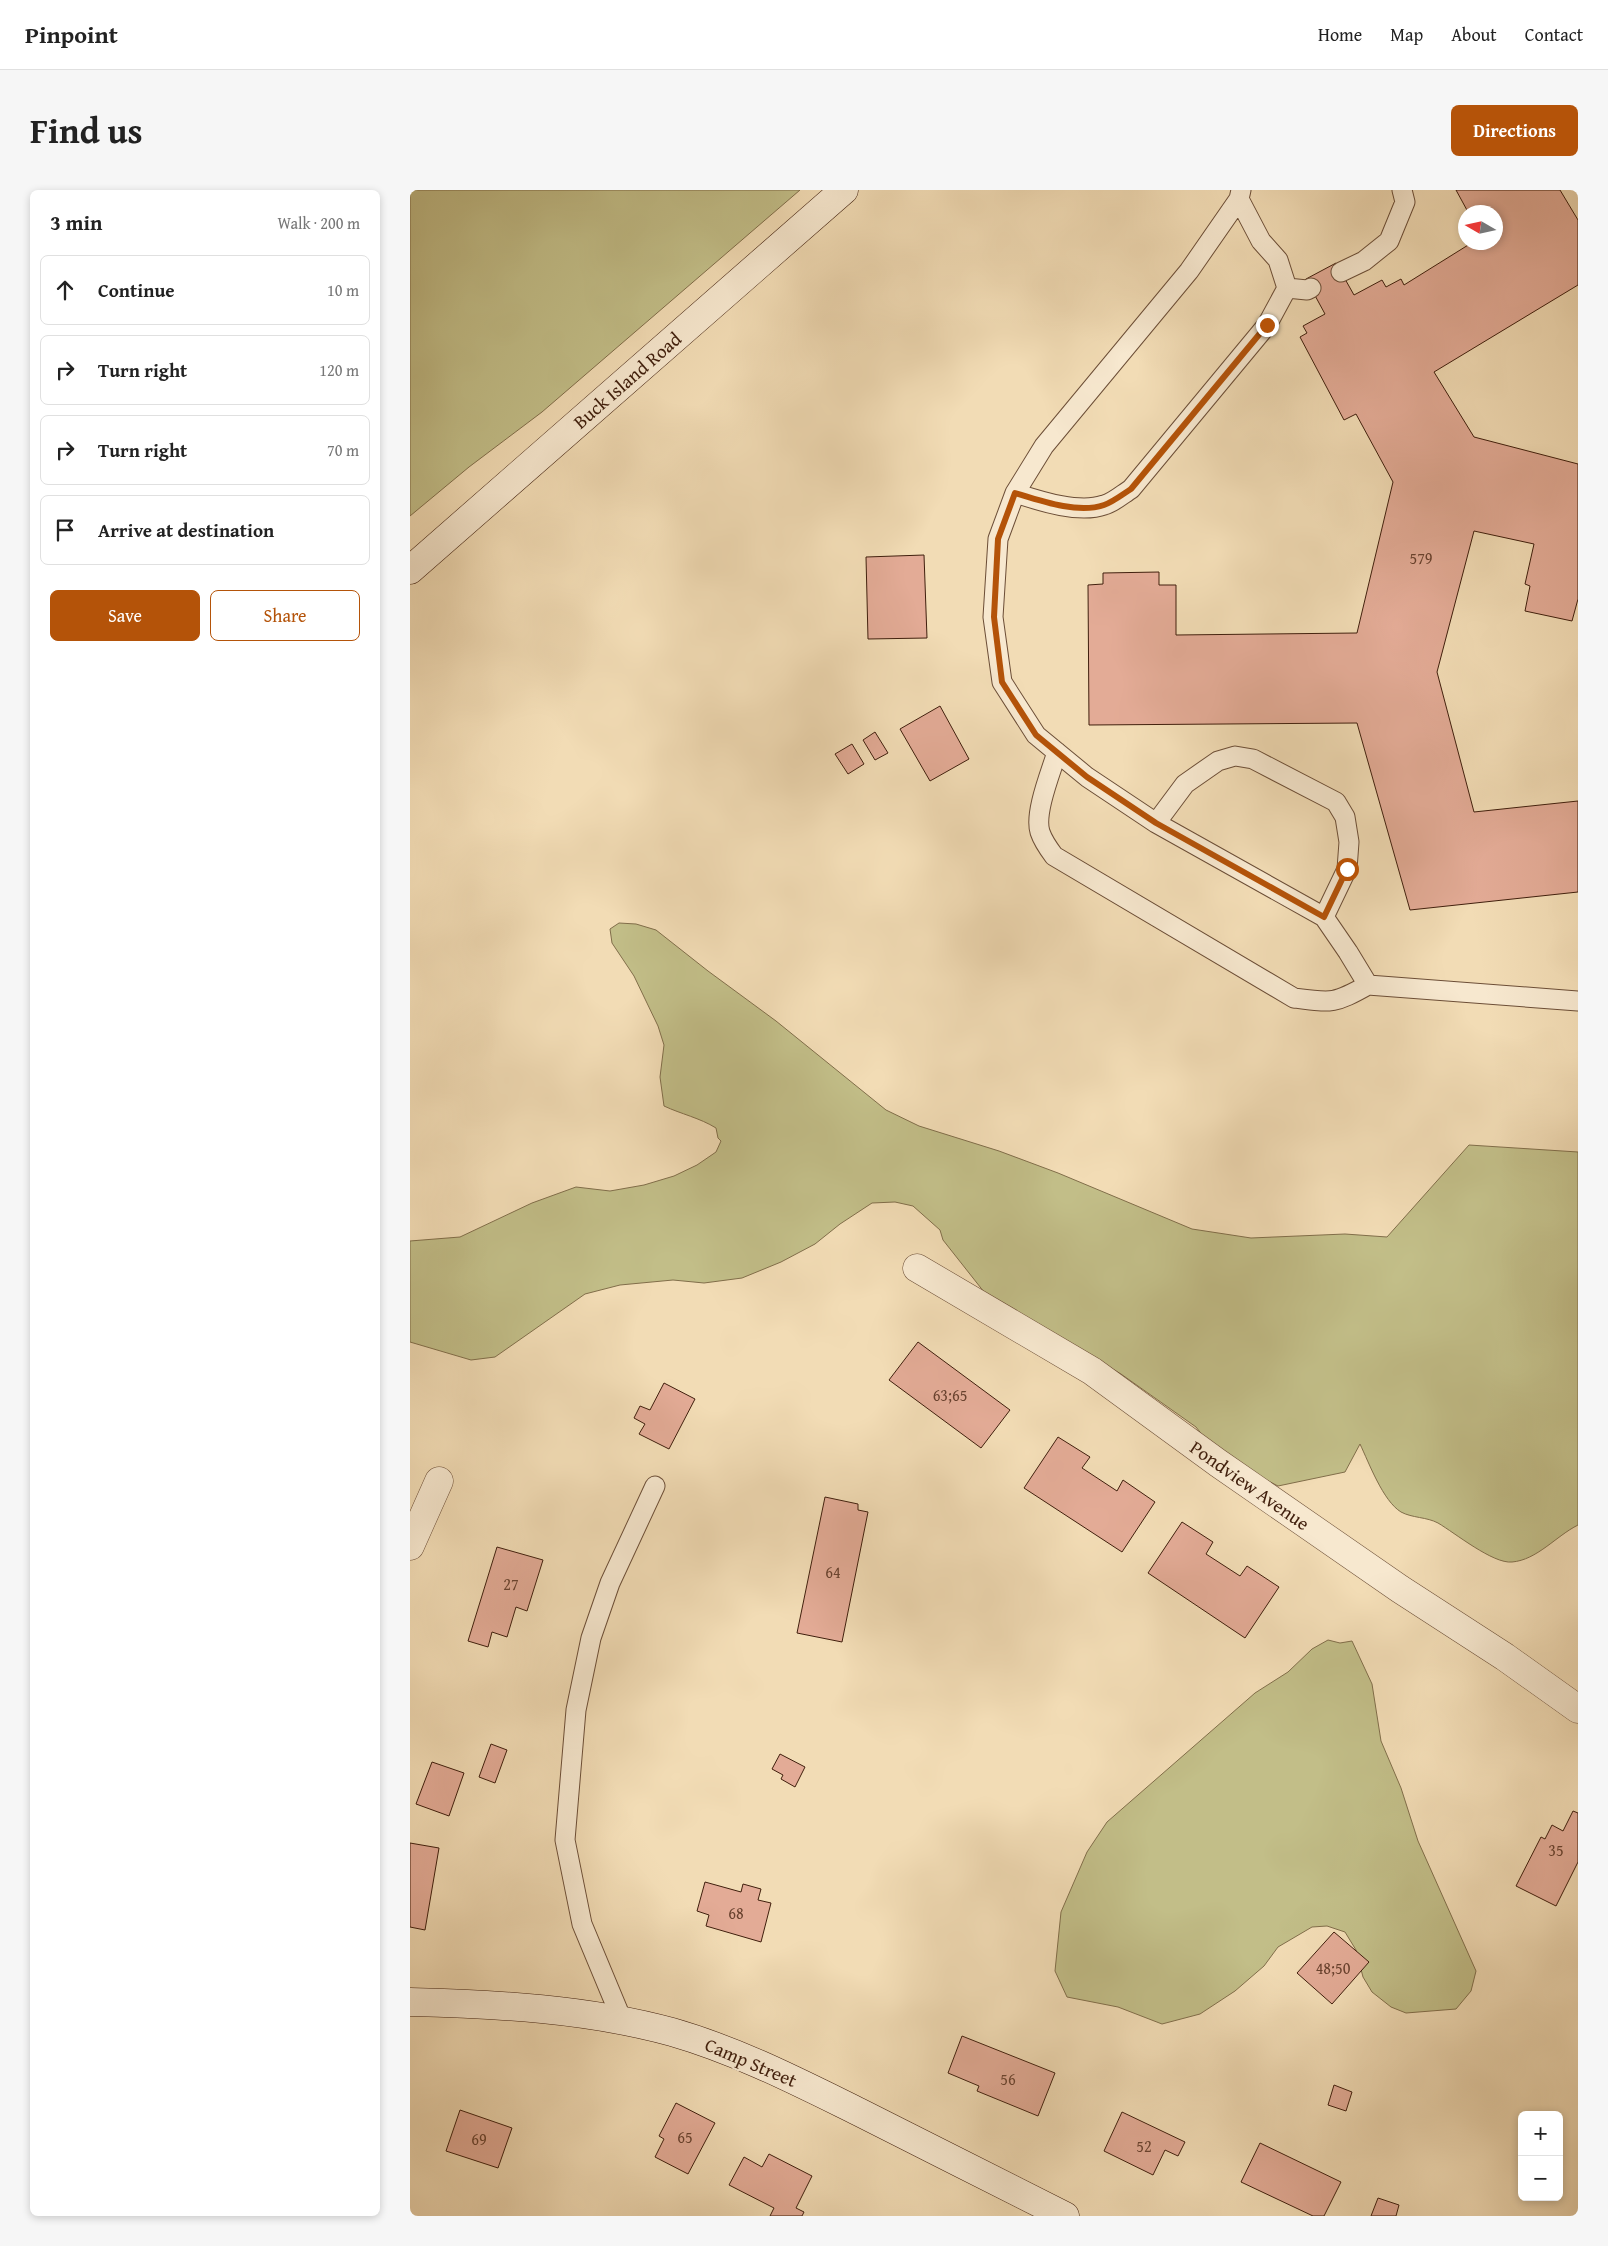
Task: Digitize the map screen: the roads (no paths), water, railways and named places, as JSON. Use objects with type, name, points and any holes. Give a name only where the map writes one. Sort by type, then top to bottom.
[{"type":"main road","name":"Buck Island Road","points":[[410,570],[844,190]]},
{"type":"main road","name":"Pondview Avenue","points":[[917,1268],[1092,1372],[1218,1463],[1400,1589],[1505,1657],[1578,1710]]},
{"type":"main road","points":[[410,1546],[439,1481]]},
{"type":"main road","name":"Camp Street","points":[[410,2002],[540,2010],[622,2020],[708,2043],[773,2069],[1065,2216]]},
{"type":"lane","points":[[1341,272],[1364,261],[1389,240],[1405,202],[1402,190]]},
{"type":"lane","points":[[1015,493],[1049,504],[1083,507],[1104,505],[1131,489],[1267,325],[1287,288],[1278,260],[1261,241],[1240,194]]},
{"type":"lane","points":[[1240,194],[1189,271],[1044,446],[1015,493],[998,539],[994,617],[1002,682],[1036,735],[1087,777],[1156,823],[1324,917],[1368,985]]},
{"type":"lane","points":[[1287,288],[1307,290],[1311,288]]},
{"type":"lane","points":[[1056,752],[1040,815],[1039,830],[1045,844],[1054,856],[1294,998],[1330,1002],[1342,1000],[1368,985],[1578,1001]]},
{"type":"lane","points":[[1156,823],[1185,784],[1218,761],[1235,756],[1253,759],[1336,802],[1345,817],[1349,842],[1347,869],[1324,917]]},
{"type":"lane","points":[[622,2020],[582,1924],[565,1840],[576,1710],[591,1638],[610,1583],[655,1486]]}]
